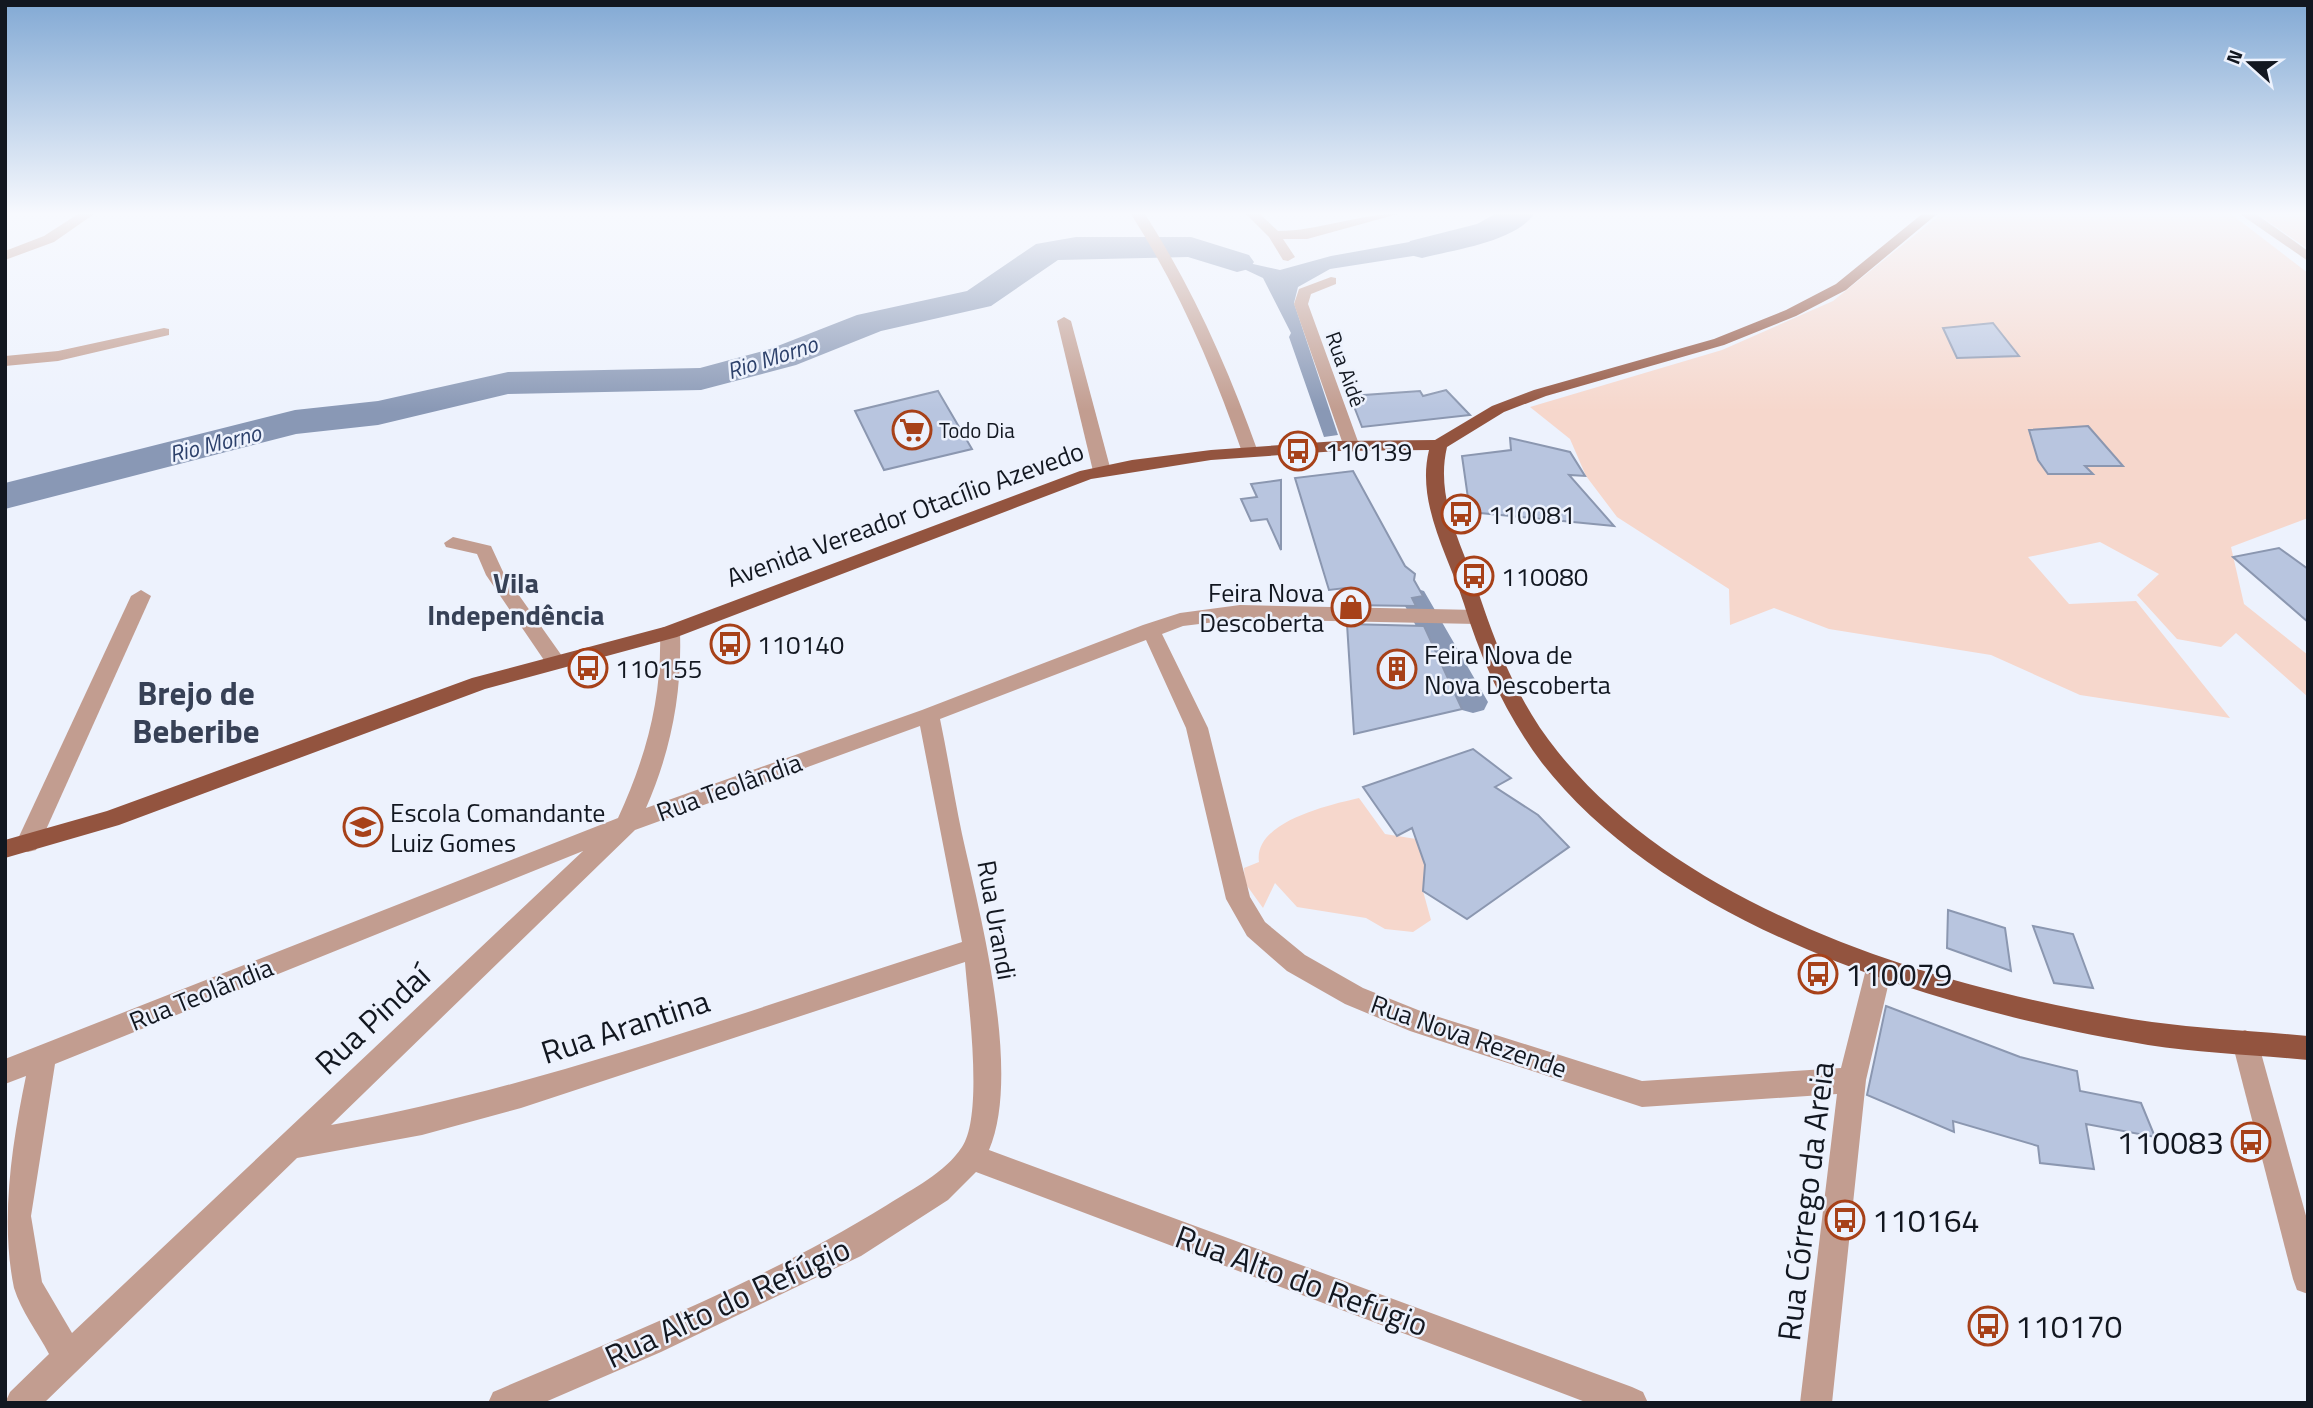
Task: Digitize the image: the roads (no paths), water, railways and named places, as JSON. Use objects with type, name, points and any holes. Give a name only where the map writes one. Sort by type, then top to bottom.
[{"type":"main road","name":"Avenida Vereador Otacílio Azevedo","points":[[5,849],[111,819],[405,708],[555,661],[670,632],[1035,492],[1102,471],[1250,452],[1439,445],[1498,410],[1541,393],[1719,342],[1791,313],[1850,280]]},
{"type":"main road","points":[[1439,445],[1433,461],[1436,490],[1477,617],[1503,686],[1527,726],[1566,776],[1631,835],[1743,908],[1879,969],[2095,1024],[2153,1034],[2308,1048]]},
{"type":"street","points":[[1175,280],[1224,384],[1250,452]]},
{"type":"street","name":"Rua Aidê","points":[[1331,281],[1304,292],[1301,304],[1352,447]]},
{"type":"street","points":[[1064,321],[1102,471]]},
{"type":"street","points":[[5,361],[58,356],[164,332]]},
{"type":"street","points":[[453,543],[484,550],[495,575],[555,661]]},
{"type":"street","points":[[28,843],[141,596]]},
{"type":"street","name":"Rua Teolândia","points":[[5,1072],[627,824],[929,715],[1150,630],[1197,617],[1240,612],[1477,617]]},
{"type":"street","name":"Rua Nova Rezende","points":[[1150,630],[1171,668],[1197,728],[1238,899],[1256,929],[1296,963],[1354,996],[1419,1023],[1642,1094],[1852,1080]]},
{"type":"street","name":"Rua Pindaí","points":[[21,1403],[627,824],[649,777],[664,730],[671,692],[670,632]]},
{"type":"street","name":"Rua Urandi","points":[[929,715],[950,832],[976,947],[987,1091],[976,1147]]},
{"type":"street","name":"Rua Arantina","points":[[288,1146],[422,1122],[521,1096],[976,947]]},
{"type":"street","name":"Rua Córrego da Areia","points":[[1816,1403],[1852,1080],[1879,969]]},
{"type":"street","points":[[2245,1042],[2308,1279]]},
{"type":"street","points":[[43,1057],[26,1143],[16,1216],[28,1286],[69,1357]]},
{"type":"street","name":"Rua Alto do Refúgio","points":[[504,1403],[650,1341],[827,1257],[938,1190],[976,1147],[1632,1403]]},
{"type":"water","points":[[1264,280],[1311,280],[1298,287],[1294,303],[1338,435],[1324,437],[1289,337],[1291,333]]},
{"type":"waterway","name":"Rio Morno","points":[[5,496],[295,422],[378,413],[508,383],[701,379],[783,357],[870,323],[979,299],[1007,280]]},
{"type":"waterway","points":[[1414,597],[1473,702]]},
{"type":"place","name":"Todo Dia","points":[[912,430]]},
{"type":"place","name":"110139","points":[[1298,451]]},
{"type":"place","name":"110081","points":[[1461,514]]},
{"type":"place","name":"110080","points":[[1474,576]]},
{"type":"place","name":"Feira Nova Descoberta","points":[[1351,607]]},
{"type":"place","name":"110140","points":[[730,644]]},
{"type":"place","name":"110155","points":[[588,668]]},
{"type":"place","name":"Feira Nova de Nova Descoberta","points":[[1397,669]]},
{"type":"place","name":"Escola Comandante Luiz Gomes","points":[[363,827]]},
{"type":"place","name":"110079","points":[[1818,974]]},
{"type":"place","name":"110083","points":[[2251,1142]]},
{"type":"place","name":"110164","points":[[1845,1220]]},
{"type":"place","name":"110170","points":[[1988,1326]]},
{"type":"district","name":"Vila Independência","points":[[516,598]]},
{"type":"district","name":"Brejo de Beberibe","points":[[196,712]]}]
